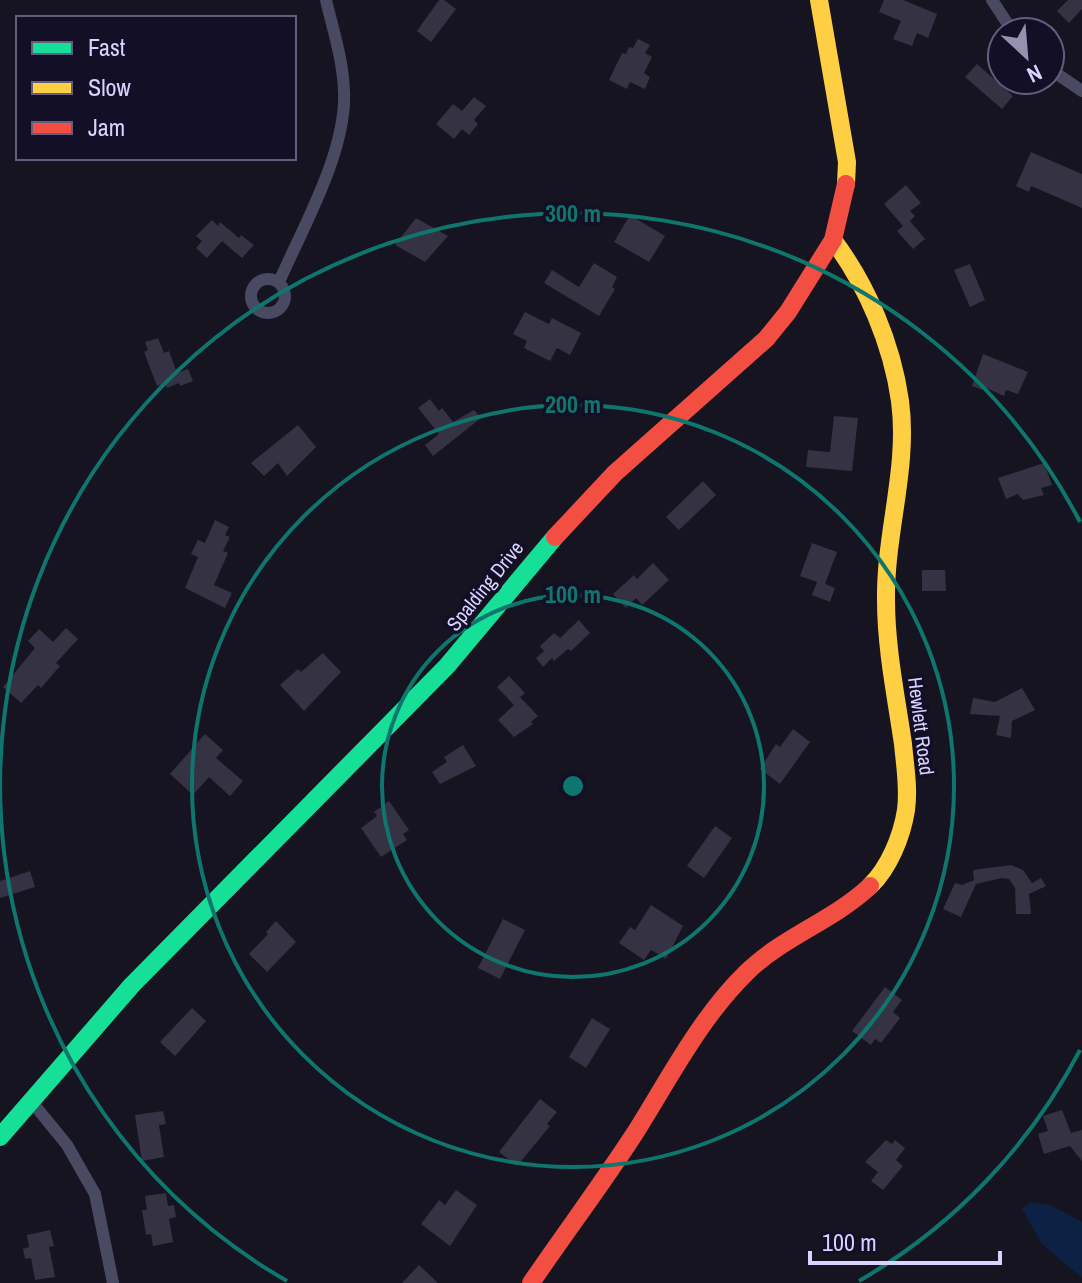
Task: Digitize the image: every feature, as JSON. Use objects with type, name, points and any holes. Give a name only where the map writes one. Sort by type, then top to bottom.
[{"type":"street","points":[[279,282],[332,161],[343,116],[342,66],[326,0]]},
{"type":"street","name":"Spalding Drive","points":[[0,1137],[132,985],[447,666],[549,543],[615,473],[766,339],[788,312],[833,240],[846,189],[847,162],[819,0]]},
{"type":"street","name":"Hewlett Road","points":[[531,1283],[616,1161],[684,1055],[741,977],[771,950],[864,893],[883,869],[898,839],[906,810],[907,777],[889,650],[886,583],[901,438],[900,403],[893,367],[865,295],[846,255],[833,240]]},
{"type":"street","points":[[32,1102],[67,1145],[95,1194],[113,1283]]},
{"type":"water","points":[[1030,1202],[1050,1205],[1082,1222],[1082,1278],[1042,1244],[1022,1209]]},
{"type":"building","points":[[439,0],[456,9],[431,42],[417,31]]},
{"type":"building","points":[[884,0],[903,0],[937,14],[928,38],[917,33],[912,46],[893,39],[901,21],[879,12]]},
{"type":"building","points":[[1068,0],[1082,0],[1082,9],[1069,23],[1066,16],[1057,11]]},
{"type":"building","points":[[638,39],[650,45],[645,53],[652,57],[644,73],[650,77],[645,89],[630,82],[627,89],[609,80],[622,53],[626,54],[629,47],[633,48]]},
{"type":"building","points":[[977,64],[986,72],[986,95],[965,77]]},
{"type":"building","points":[[987,96],[1013,96],[1002,109]]},
{"type":"building","points":[[474,97],[486,106],[474,120],[478,124],[469,135],[462,129],[454,139],[436,124],[453,104],[462,111]]},
{"type":"building","points":[[1031,152],[1082,174],[1082,208],[1031,186],[1029,192],[1016,186]]},
{"type":"building","points":[[906,185],[921,203],[910,211],[915,216],[910,221],[925,239],[913,249],[897,231],[903,226],[884,204]]},
{"type":"building","points":[[630,215],[665,236],[649,262],[614,242]]},
{"type":"building","points":[[416,218],[448,236],[425,262],[395,245]]},
{"type":"building","points":[[212,220],[254,245],[242,258],[222,241],[207,258],[196,248],[202,241],[196,236]]},
{"type":"building","points":[[594,263],[617,277],[612,287],[615,289],[599,316],[544,283],[552,270],[579,287]]},
{"type":"building","points":[[970,264],[985,300],[970,307],[954,270]]},
{"type":"building","points":[[525,312],[549,324],[552,318],[581,333],[570,355],[557,348],[550,361],[524,348],[527,341],[513,334]]},
{"type":"building","points":[[158,338],[164,353],[169,351],[177,373],[188,369],[193,381],[167,388],[165,383],[157,386],[144,352],[148,350],[145,342]]},
{"type":"building","points":[[983,354],[1028,372],[1018,394],[1006,390],[1004,396],[984,387],[983,390],[972,386]]},
{"type":"building","points":[[430,399],[453,422],[474,410],[481,418],[433,456],[425,445],[439,434],[418,408]]},
{"type":"building","points":[[834,416],[858,418],[852,471],[806,467],[808,450],[830,452]]},
{"type":"building","points":[[298,425],[316,447],[287,476],[278,463],[264,476],[251,463]]},
{"type":"building","points":[[1044,463],[1052,485],[1041,488],[1044,495],[1023,500],[1018,494],[1006,499],[998,478]]},
{"type":"building","points":[[703,481],[716,495],[679,530],[666,517]]},
{"type":"building","points":[[215,520],[229,527],[225,535],[230,537],[223,551],[228,553],[214,585],[232,593],[225,608],[185,588],[198,557],[191,554],[198,540],[205,543]]},
{"type":"building","points":[[812,543],[837,552],[825,584],[835,588],[830,602],[812,595],[817,582],[800,576]]},
{"type":"building","points":[[653,563],[669,580],[642,605],[636,598],[626,608],[613,594],[634,575],[637,579]]},
{"type":"building","points":[[922,570],[945,570],[946,591],[922,591]]},
{"type":"building","points":[[579,620],[590,633],[571,651],[568,649],[554,661],[552,658],[543,667],[536,658],[544,651],[540,646],[554,633],[560,638]]},
{"type":"building","points":[[66,628],[78,639],[56,663],[60,666],[41,688],[38,685],[21,703],[3,687],[35,648],[28,641],[39,629],[53,642]]},
{"type":"building","points":[[323,653],[341,672],[304,711],[280,685]]},
{"type":"building","points":[[509,676],[525,693],[520,697],[538,716],[531,722],[533,724],[514,737],[498,720],[514,705],[497,687]]},
{"type":"building","points":[[1022,688],[1035,710],[1012,721],[1011,738],[996,735],[1000,716],[970,714],[973,698],[995,702]]},
{"type":"building","points":[[793,729],[810,742],[780,784],[760,769],[776,744],[780,747]]},
{"type":"building","points":[[205,734],[223,750],[216,758],[243,781],[230,796],[209,777],[193,795],[170,774]]},
{"type":"building","points":[[463,745],[476,766],[440,784],[432,772],[447,762],[444,757]]},
{"type":"building","points":[[389,801],[409,830],[403,834],[407,840],[381,857],[361,828],[377,816],[374,812]]},
{"type":"building","points":[[715,826],[732,838],[704,878],[687,866]]},
{"type":"building","points":[[1011,865],[1023,870],[1032,883],[1041,878],[1046,886],[1029,894],[1031,914],[1016,914],[1015,888],[1009,879],[1002,878],[976,884],[961,917],[943,909],[955,883],[962,885],[974,880],[973,870]]},
{"type":"building","points":[[30,871],[35,887],[0,898],[0,881]]},
{"type":"building","points":[[651,905],[683,926],[666,959],[651,950],[644,960],[619,943],[630,927],[635,930]]},
{"type":"building","points":[[503,919],[525,930],[500,979],[478,968]]},
{"type":"building","points":[[276,921],[296,942],[267,972],[249,954]]},
{"type":"building","points":[[885,987],[902,1000],[893,1012],[900,1018],[881,1043],[875,1039],[871,1045],[852,1031]]},
{"type":"building","points":[[192,1008],[206,1021],[175,1056],[160,1042]]},
{"type":"building","points":[[592,1018],[610,1029],[586,1068],[569,1057]]},
{"type":"building","points":[[540,1099],[557,1112],[547,1124],[550,1126],[517,1166],[499,1152]]},
{"type":"building","points":[[1062,1110],[1071,1133],[1082,1130],[1082,1161],[1070,1146],[1044,1154],[1038,1134],[1048,1131],[1043,1116]]},
{"type":"building","points":[[163,1111],[166,1124],[159,1125],[164,1157],[142,1161],[135,1115]]},
{"type":"building","points":[[886,1140],[892,1144],[895,1140],[905,1148],[896,1160],[903,1166],[883,1190],[871,1181],[878,1172],[865,1162]]},
{"type":"building","points":[[456,1190],[477,1205],[450,1246],[421,1224],[439,1200],[445,1205]]},
{"type":"building","points":[[166,1193],[168,1206],[174,1205],[176,1217],[169,1219],[173,1242],[153,1246],[151,1234],[146,1235],[142,1210],[147,1210],[145,1196]]},
{"type":"building","points":[[50,1230],[54,1246],[49,1247],[55,1277],[35,1280],[31,1258],[25,1259],[23,1249],[29,1247],[27,1235]]},
{"type":"building","points":[[419,1265],[438,1283],[402,1283]]},
{"type":"traffic: fast","points":[[0,1137],[132,985],[447,666],[555,537]]},
{"type":"traffic: slow","points":[[819,0],[847,162],[846,184]]},
{"type":"traffic: slow","points":[[833,240],[857,276],[884,337],[896,380],[902,426],[889,550],[886,618],[906,769],[907,802],[894,851],[870,886]]},
{"type":"traffic: jam","points":[[555,537],[615,473],[766,339],[788,312],[833,240],[846,184]]},
{"type":"traffic: jam","points":[[531,1283],[635,1133],[700,1029],[729,991],[760,960],[870,886]]}]
